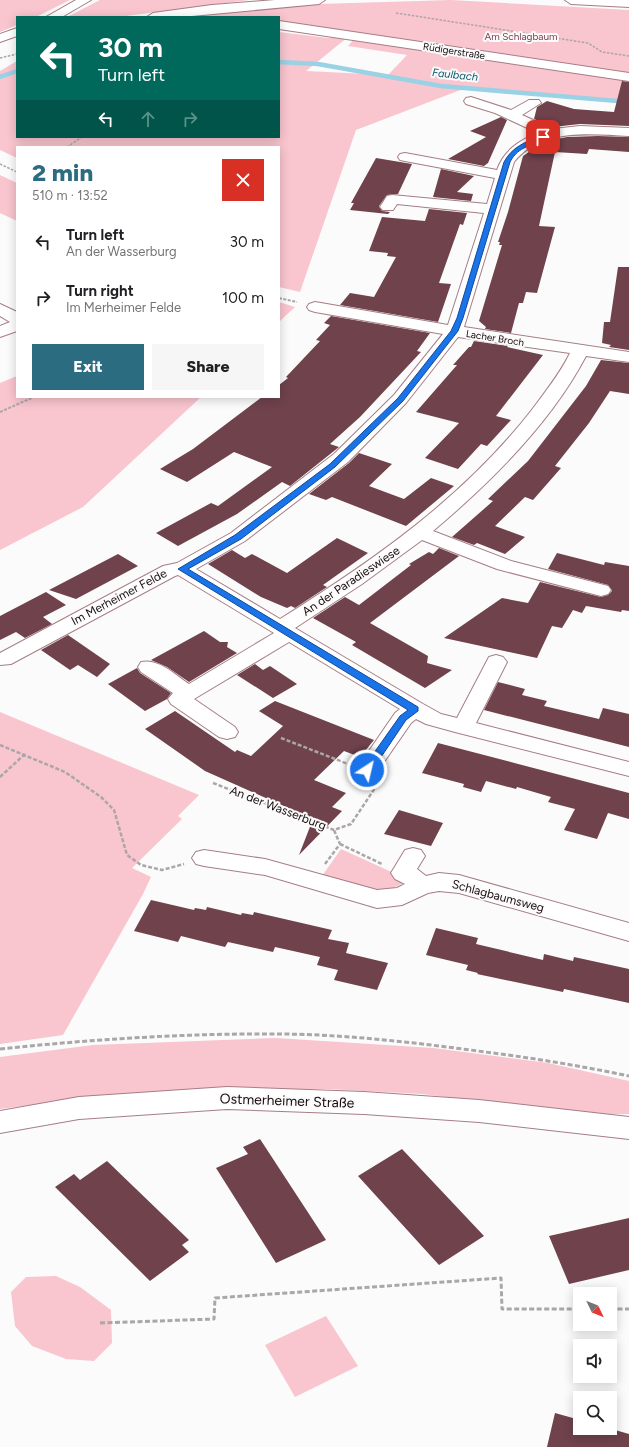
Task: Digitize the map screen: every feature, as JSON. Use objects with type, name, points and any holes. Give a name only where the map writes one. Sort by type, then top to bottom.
[{"type":"main road","points":[[54,16],[85,0]]},
{"type":"main road","points":[[160,16],[235,6],[319,0]]},
{"type":"main road","points":[[571,0],[629,2]]},
{"type":"main road","points":[[614,0],[629,2]]},
{"type":"main road","name":"Rüdigerstraße","points":[[280,25],[629,77]]},
{"type":"main road","points":[[0,38],[16,32]]},
{"type":"main road","points":[[0,46],[16,43]]},
{"type":"main road","points":[[471,101],[512,115],[552,134]]},
{"type":"main road","points":[[512,115],[534,103]]},
{"type":"main road","name":"Im Merheimer Felde","points":[[4,659],[170,570],[182,569],[238,537],[341,458],[400,399],[454,331],[460,318],[503,175],[511,155],[520,147],[552,134],[572,131],[629,132]]},
{"type":"main road","points":[[405,157],[503,175]]},
{"type":"main road","points":[[388,207],[392,199],[395,199],[493,209]]},
{"type":"main road","name":"Lacher Broch","points":[[315,307],[454,331],[580,351],[629,357]]},
{"type":"main road","points":[[0,309],[16,318]]},
{"type":"main road","points":[[0,332],[16,325]]},
{"type":"main road","name":"An der Paradieswiese","points":[[285,631],[420,533],[469,491],[516,443],[574,363],[580,351]]},
{"type":"main road","points":[[420,533],[504,565],[601,590]]},
{"type":"main road","points":[[182,569],[414,709],[434,719],[629,769]]},
{"type":"main road","points":[[227,732],[179,700],[285,631]]},
{"type":"main road","points":[[463,727],[496,662]]},
{"type":"main road","points":[[149,667],[189,694]]},
{"type":"main road","points":[[372,777],[403,718],[414,709]]},
{"type":"main road","name":"Schlagbaumsweg","points":[[204,858],[264,867],[377,899],[402,896],[412,872],[439,882],[460,884],[629,932]]},
{"type":"main road","name":"Ostmerheimer Straße","points":[[0,1122],[79,1108],[227,1098],[364,1103],[471,1110],[629,1128]]},
{"type":"main road","name":"Ostmerheimer Straße","points":[[574,1122],[629,1142]]},
{"type":"path","points":[[396,13],[588,43],[602,52],[629,56]]},
{"type":"path","points":[[0,58],[16,54]]},
{"type":"path","points":[[68,146],[80,138]]},
{"type":"path","points":[[0,164],[16,172]]},
{"type":"path","points":[[0,412],[32,398]]},
{"type":"path","points":[[281,738],[372,777]]},
{"type":"path","points":[[0,745],[25,754],[74,776],[113,809],[120,823],[127,855],[142,865],[162,870],[204,858]]},
{"type":"path","points":[[0,777],[25,754]]},
{"type":"path","name":"An der Wasserburg","points":[[214,783],[334,830],[351,824],[372,777]]},
{"type":"path","points":[[334,830],[340,844],[412,872]]},
{"type":"path","points":[[314,881],[340,844]]},
{"type":"path","points":[[0,1049],[89,1040],[146,1037],[258,1034],[347,1036],[432,1044],[562,1062],[629,1076]]},
{"type":"path","points":[[100,1323],[214,1319],[215,1298],[501,1278],[502,1308],[573,1309]]},
{"type":"path","points":[[617,1309],[629,1309]]},
{"type":"green space","points":[[0,0],[70,0],[38,16],[16,16],[16,25],[0,32]]},
{"type":"green space","points":[[100,0],[249,0],[126,16],[69,16]]},
{"type":"green space","name":"Am Schlagbaum","points":[[451,0],[629,10],[629,74],[280,22],[280,16],[181,16],[319,4]]},
{"type":"green space","points":[[280,32],[328,38],[348,37],[306,71],[388,75],[407,55],[348,46],[355,38],[629,79],[629,101],[463,89],[356,130],[300,292],[280,287],[280,146],[16,146],[16,158],[0,150],[0,71],[16,62],[16,138],[280,138]]},
{"type":"green space","points":[[0,175],[16,183],[16,221],[0,213]]},
{"type":"green space","points":[[280,302],[295,307],[280,321]]},
{"type":"green space","points":[[16,376],[16,398],[200,398],[83,507],[0,550],[0,383]]},
{"type":"green space","points":[[0,712],[199,795],[178,816],[182,819],[132,868],[151,877],[143,894],[63,1035],[0,1044]]},
{"type":"green space","points":[[341,849],[407,879],[398,886],[378,890],[366,889],[322,876]]},
{"type":"green space","points":[[276,1038],[433,1048],[548,1063],[629,1081],[629,1114],[588,1115],[422,1094],[327,1089],[220,1089],[106,1095],[0,1109],[0,1057],[93,1045]]},
{"type":"green space","points":[[56,1276],[80,1287],[111,1310],[112,1343],[94,1361],[66,1359],[32,1346],[15,1326],[11,1292],[26,1277]]},
{"type":"green space","points":[[326,1316],[358,1366],[295,1397],[265,1345]]},
{"type":"building","points":[[622,81],[629,82],[629,126],[580,124],[553,127],[534,119],[537,107],[547,101],[574,109],[614,112]]},
{"type":"building","points":[[501,117],[507,120],[488,163],[484,166],[448,159],[486,137],[470,131]]},
{"type":"building","points":[[567,137],[629,137],[629,152],[589,149],[587,154],[555,152],[539,226],[555,227],[537,293],[526,292],[523,303],[519,303],[511,333],[485,329],[486,327],[479,321],[502,245],[499,245],[500,242],[498,242],[508,212],[523,156],[539,145],[552,140]]},
{"type":"building","points":[[376,158],[412,164],[398,194],[387,195],[379,206],[382,211],[390,212],[388,214],[350,210],[354,203],[351,203]]},
{"type":"building","points":[[441,169],[474,176],[457,192],[473,194],[471,201],[433,197]]},
{"type":"building","points":[[429,209],[467,213],[463,225],[460,224],[439,283],[451,284],[438,322],[340,305],[350,293],[374,297],[396,257],[387,256],[388,253],[369,251],[382,217],[425,221]]},
{"type":"building","points":[[618,267],[629,267],[629,350],[609,347],[611,345],[602,343],[604,322],[610,322]]},
{"type":"building","points":[[331,316],[430,333],[417,351],[421,352],[360,417],[330,444],[339,447],[290,486],[282,482],[237,514],[178,546],[156,533],[211,503],[218,506],[272,467],[234,452],[187,482],[160,469],[193,449],[261,398],[280,398],[280,384],[288,378],[286,377],[320,341],[316,340],[330,325],[324,323]]},
{"type":"building","points":[[474,341],[508,346],[507,347],[543,355],[496,416],[511,420],[487,446],[481,444],[458,469],[425,458],[459,423],[416,412],[457,365],[453,365],[469,347],[471,347]]},
{"type":"building","points":[[601,360],[629,363],[629,394],[610,391],[589,423],[555,466],[561,468],[533,500],[525,497],[495,526],[525,537],[505,554],[477,543],[474,545],[452,537],[493,501],[488,499],[528,461],[586,386]]},
{"type":"building","points":[[359,453],[392,464],[369,486],[404,499],[431,478],[454,486],[406,526],[332,497],[326,500],[309,494],[349,463]]},
{"type":"building","points":[[337,538],[368,553],[323,585],[327,587],[295,608],[291,606],[287,608],[261,597],[208,564],[232,550],[245,558],[252,554],[287,573]]},
{"type":"building","points":[[439,548],[459,556],[370,623],[428,656],[427,663],[452,670],[425,688],[352,645],[356,642],[313,618],[345,597],[359,605],[411,565],[409,564],[429,552],[433,554]]},
{"type":"building","points":[[557,553],[604,565],[605,562],[629,566],[629,611],[622,610],[621,612],[586,606],[582,613],[573,610],[562,628],[552,626],[537,658],[444,638],[502,598],[528,603],[540,582],[601,597],[608,595],[612,591],[608,585],[548,569]]},
{"type":"building","points":[[118,554],[138,566],[76,599],[49,590]]},
{"type":"building","points":[[46,592],[66,605],[43,617],[52,624],[25,638],[16,632],[0,640],[0,616]]},
{"type":"building","points":[[204,631],[220,642],[228,642],[227,647],[237,653],[189,682],[167,667],[151,660]]},
{"type":"building","points":[[68,635],[110,664],[97,677],[78,665],[70,670],[41,650]]},
{"type":"building","points":[[255,664],[263,670],[270,666],[297,684],[273,698],[237,675]]},
{"type":"building","points":[[137,668],[140,673],[171,693],[167,699],[145,711],[108,684]]},
{"type":"building","points":[[498,682],[525,689],[522,695],[547,701],[544,706],[599,719],[603,708],[629,714],[629,747],[484,710]]},
{"type":"building","points":[[275,701],[374,740],[360,757],[344,751],[314,780],[346,793],[332,807],[342,811],[299,855],[313,819],[205,771],[145,729],[175,711],[235,752],[237,750],[251,756],[283,726],[259,711]]},
{"type":"building","points":[[438,743],[629,793],[629,819],[608,813],[597,839],[564,830],[575,809],[548,802],[551,797],[517,787],[516,789],[486,781],[481,792],[463,787],[464,784],[422,773]]},
{"type":"building","points":[[399,810],[443,823],[431,846],[384,834]]},
{"type":"building","points":[[151,900],[194,910],[195,908],[206,910],[207,907],[241,915],[242,913],[253,915],[254,912],[332,930],[328,939],[349,943],[346,953],[388,963],[377,990],[334,980],[338,970],[317,965],[320,957],[275,947],[273,952],[228,942],[225,947],[181,936],[178,942],[134,931]]},
{"type":"building","points":[[436,928],[478,938],[476,944],[543,960],[544,954],[573,961],[574,957],[629,969],[629,1003],[564,989],[563,992],[477,974],[478,973],[466,970],[468,965],[426,955]]},
{"type":"building","points":[[260,1139],[326,1240],[276,1263],[216,1168],[248,1154],[243,1147]]},
{"type":"building","points":[[402,1149],[484,1236],[439,1265],[358,1176]]},
{"type":"building","points":[[107,1161],[189,1240],[182,1245],[189,1252],[150,1281],[55,1187],[74,1174],[80,1180]]},
{"type":"building","points":[[629,1218],[629,1270],[569,1284],[549,1236]]},
{"type":"building","points":[[555,1413],[573,1418],[573,1435],[617,1435],[617,1431],[629,1434],[629,1447],[547,1447]]},
{"type":"waterway","name":"Faulbach","points":[[280,62],[318,64],[441,86],[629,102]]},
{"type":"waterway","name":"Faulbach","points":[[0,77],[16,71]]},
{"type":"route","points":[[367,770],[403,718],[414,709],[349,668],[182,569],[238,537],[333,465],[370,431],[400,399],[454,331],[460,318],[507,162],[511,155],[520,147],[543,137]]}]
